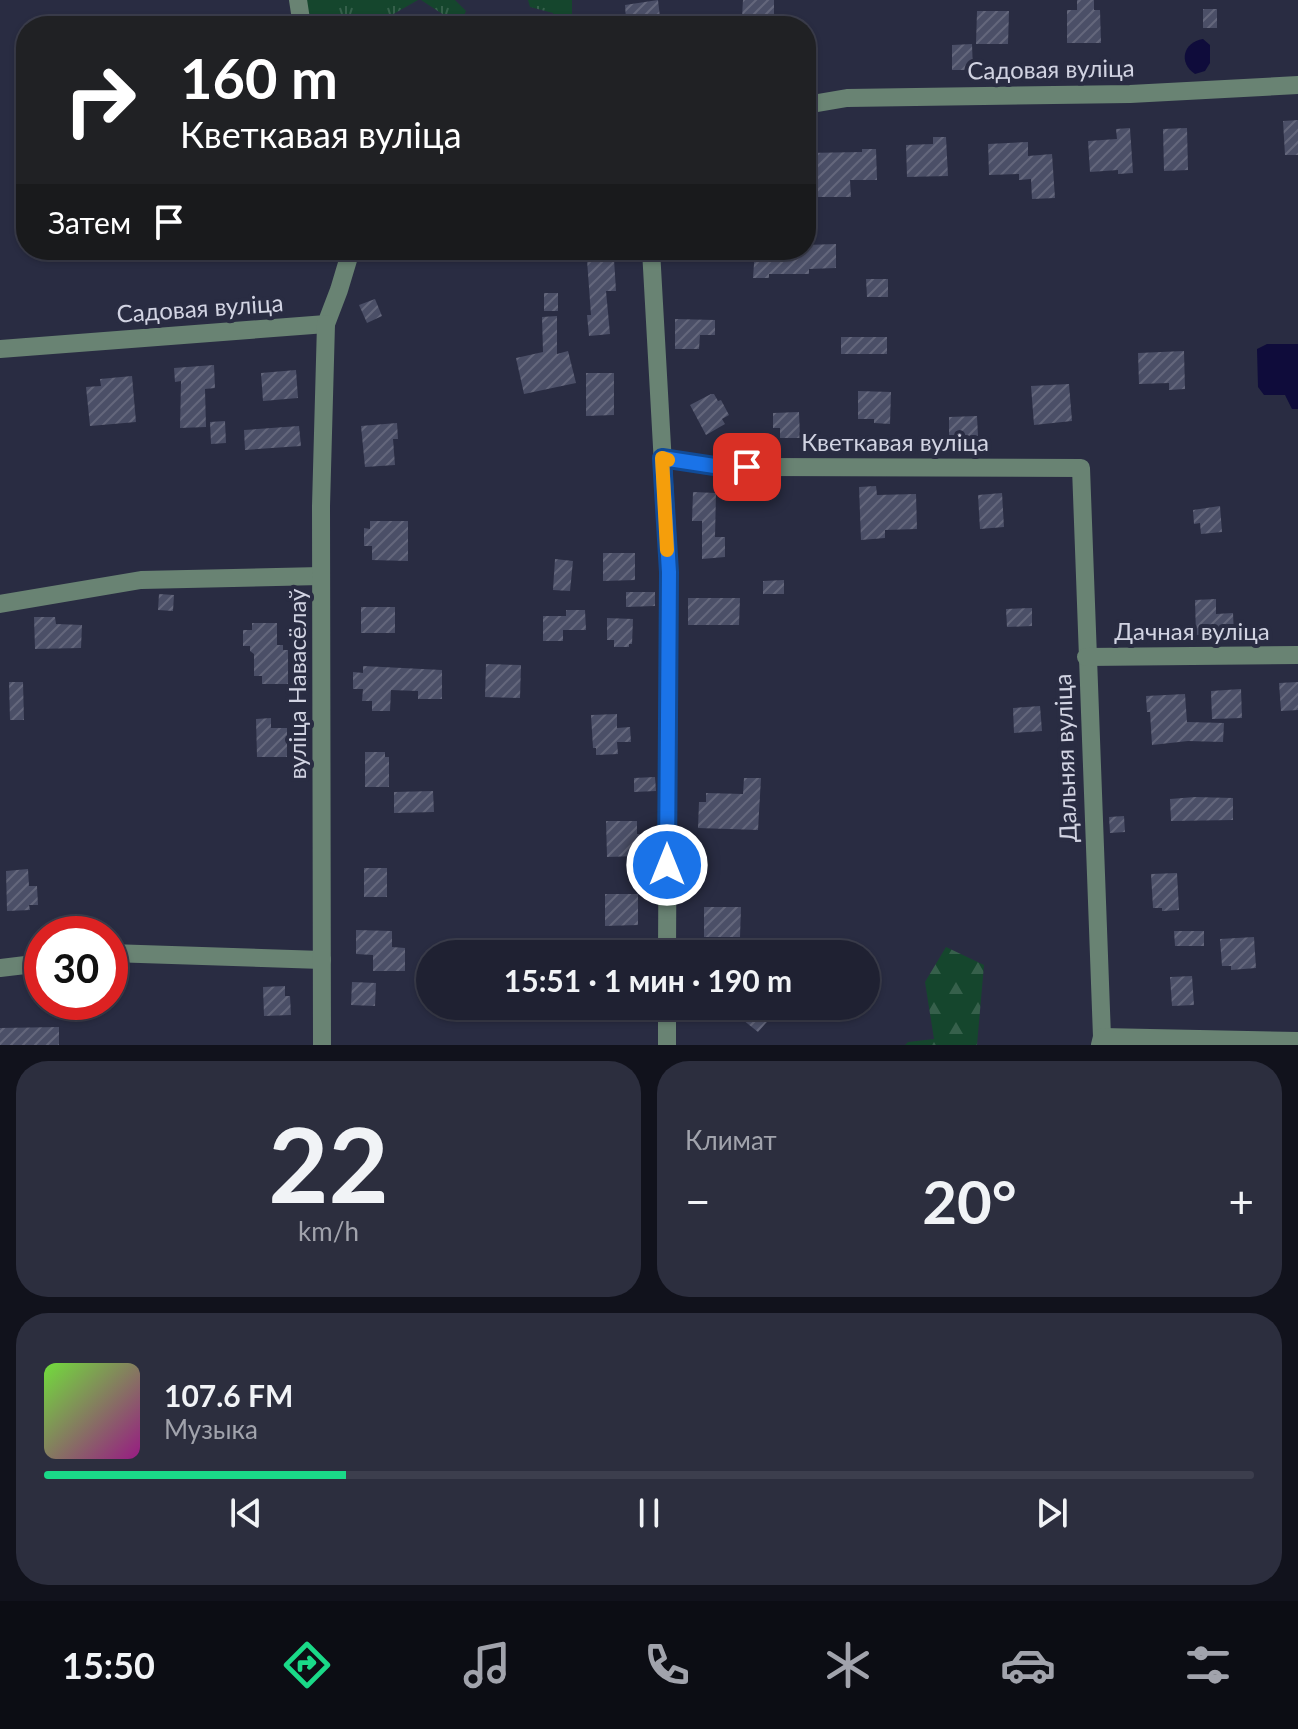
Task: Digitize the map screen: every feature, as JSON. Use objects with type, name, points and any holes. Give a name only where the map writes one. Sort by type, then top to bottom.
[{"type":"street","name":"Садовая вуліца","points":[[816,103],[847,98],[1130,94],[1298,85]]},
{"type":"street","points":[[326,324],[348,260]]},
{"type":"street","points":[[652,260],[669,572],[667,940]]},
{"type":"street","name":"Садовая вуліца","points":[[0,349],[326,324]]},
{"type":"street","name":"вуліца Навасёлаў","points":[[322,1045],[321,576],[326,324]]},
{"type":"street","name":"Кветкавая вуліца","points":[[662,458],[721,467],[1081,468]]},
{"type":"street","name":"Дальняя вуліца","points":[[1081,468],[1101,1041]]},
{"type":"street","points":[[0,604],[141,580],[321,576]]},
{"type":"street","name":"Дачная вуліца","points":[[1086,657],[1298,655]]},
{"type":"street","points":[[128,954],[322,960]]},
{"type":"street","points":[[0,968],[24,965]]},
{"type":"street","points":[[667,1020],[667,1045]]},
{"type":"street","points":[[1101,1041],[1298,1041]]},
{"type":"green space","points":[[303,0],[418,0],[390,16],[304,16]]},
{"type":"green space","points":[[421,0],[455,0],[466,11],[464,16],[445,16]]},
{"type":"green space","points":[[528,0],[572,0],[572,16],[553,16],[553,13],[530,7]]},
{"type":"green space","points":[[946,947],[984,965],[977,1045],[905,1045],[934,1039],[925,982]]},
{"type":"shaded area","points":[[1203,39],[1210,45],[1210,63],[1205,71],[1195,74],[1186,64],[1185,54],[1191,44]]},
{"type":"shaded area","points":[[1267,344],[1298,344],[1298,409],[1292,409],[1285,395],[1264,395],[1258,387],[1257,349]]},
{"type":"building","points":[[658,0],[660,16],[626,16],[625,5]]},
{"type":"building","points":[[743,0],[774,0],[774,16],[742,16]]},
{"type":"building","points":[[1077,0],[1094,0],[1094,10],[1100,10],[1101,43],[1067,43],[1067,10],[1077,10]]},
{"type":"building","points":[[1203,9],[1217,9],[1217,28],[1203,28]]},
{"type":"building","points":[[977,11],[1009,11],[1008,44],[976,44]]},
{"type":"building","points":[[972,44],[973,70],[952,70],[952,45]]},
{"type":"building","points":[[1298,120],[1298,155],[1285,155],[1283,121]]},
{"type":"building","points":[[1130,128],[1133,173],[1118,174],[1118,170],[1090,172],[1088,141],[1117,139],[1116,129]]},
{"type":"building","points":[[1187,128],[1188,170],[1164,171],[1163,129]]},
{"type":"building","points":[[933,137],[946,137],[948,176],[907,177],[906,145],[933,144]]},
{"type":"building","points":[[1028,142],[1028,156],[1052,154],[1055,198],[1032,199],[1031,179],[1019,180],[1019,174],[989,175],[988,144]]},
{"type":"building","points":[[862,149],[876,149],[877,180],[850,180],[851,197],[816,197],[816,153],[862,152]]},
{"type":"building","points":[[836,244],[836,268],[809,269],[809,274],[769,274],[769,278],[753,278],[754,260],[816,260],[816,245]]},
{"type":"building","points":[[587,260],[614,260],[616,291],[606,291],[610,334],[589,336],[587,315],[591,315]]},
{"type":"building","points":[[866,279],[888,279],[888,297],[867,297]]},
{"type":"building","points":[[544,293],[558,293],[558,311],[544,311]]},
{"type":"building","points":[[375,299],[382,316],[367,323],[359,305]]},
{"type":"building","points":[[557,316],[557,354],[568,351],[576,383],[524,394],[516,358],[543,352],[542,317]]},
{"type":"building","points":[[675,319],[715,320],[715,335],[700,335],[699,349],[675,349]]},
{"type":"building","points":[[841,337],[887,337],[887,354],[841,354]]},
{"type":"building","points":[[1184,351],[1185,389],[1169,390],[1169,383],[1139,384],[1138,353]]},
{"type":"building","points":[[214,365],[215,388],[205,389],[206,427],[180,428],[181,381],[175,382],[174,368]]},
{"type":"building","points":[[296,370],[298,398],[263,401],[261,373]]},
{"type":"building","points":[[586,373],[614,373],[614,415],[586,416]]},
{"type":"building","points":[[132,376],[136,422],[90,426],[86,387],[101,386],[100,379]]},
{"type":"building","points":[[1069,384],[1072,421],[1034,425],[1031,386]]},
{"type":"building","points":[[858,391],[891,392],[890,424],[874,423],[874,419],[858,419]]},
{"type":"building","points":[[711,394],[718,401],[721,400],[729,415],[722,419],[725,424],[706,435],[690,405]]},
{"type":"building","points":[[799,412],[800,438],[780,438],[780,428],[773,428],[773,413]]},
{"type":"building","points":[[977,416],[978,436],[949,437],[949,417]]},
{"type":"building","points":[[225,421],[226,443],[211,444],[210,422]]},
{"type":"building","points":[[397,423],[398,439],[393,439],[395,465],[365,467],[361,426]]},
{"type":"building","points":[[299,426],[301,446],[245,450],[244,430]]},
{"type":"building","points":[[876,486],[877,495],[916,494],[917,529],[885,530],[885,538],[861,540],[859,487]]},
{"type":"building","points":[[693,492],[716,493],[715,537],[725,537],[725,557],[702,559],[702,521],[692,521]]},
{"type":"building","points":[[1002,493],[1004,527],[980,529],[978,495]]},
{"type":"building","points":[[1220,506],[1222,532],[1201,534],[1200,523],[1194,524],[1193,510]]},
{"type":"building","points":[[370,521],[408,521],[408,561],[372,560],[372,546],[364,546],[364,528],[370,529]]},
{"type":"building","points":[[603,553],[635,553],[635,580],[603,581]]},
{"type":"building","points":[[555,559],[573,561],[570,591],[553,590]]},
{"type":"building","points":[[784,580],[784,594],[763,594],[763,581]]},
{"type":"building","points":[[626,592],[655,592],[655,606],[626,607]]},
{"type":"building","points":[[159,594],[174,595],[173,611],[158,610]]},
{"type":"building","points":[[688,598],[740,598],[739,625],[688,625]]},
{"type":"building","points":[[1216,599],[1216,614],[1233,613],[1234,634],[1196,635],[1195,600]]},
{"type":"building","points":[[361,607],[395,607],[395,633],[361,633]]},
{"type":"building","points":[[1032,608],[1032,626],[1007,627],[1006,609]]},
{"type":"building","points":[[566,610],[585,610],[586,630],[563,630],[563,641],[543,641],[543,616],[566,616]]},
{"type":"building","points":[[34,617],[55,617],[56,624],[82,625],[81,648],[35,649]]},
{"type":"building","points":[[607,618],[633,619],[632,644],[629,647],[614,647],[614,640],[607,640]]},
{"type":"building","points":[[252,623],[277,623],[277,645],[283,645],[283,650],[288,650],[288,684],[262,684],[262,676],[254,676],[254,654],[250,646],[243,646],[243,630],[252,630]]},
{"type":"building","points":[[486,664],[521,665],[520,698],[485,697]]},
{"type":"building","points":[[363,666],[442,670],[442,699],[418,699],[418,691],[391,690],[390,711],[372,711],[372,701],[362,701],[363,689],[353,689],[353,672],[363,673]]},
{"type":"building","points":[[9,682],[23,682],[24,720],[10,720]]},
{"type":"building","points":[[1298,682],[1298,710],[1281,711],[1279,683]]},
{"type":"building","points":[[1241,689],[1242,718],[1212,719],[1211,691]]},
{"type":"building","points":[[1185,694],[1187,722],[1224,723],[1223,742],[1188,741],[1152,745],[1146,696]]},
{"type":"building","points":[[1040,706],[1042,731],[1014,733],[1013,708]]},
{"type":"building","points":[[617,714],[617,728],[630,727],[631,742],[617,742],[618,754],[596,755],[591,715]]},
{"type":"building","points":[[271,718],[271,728],[287,728],[287,757],[257,757],[256,719]]},
{"type":"building","points":[[365,752],[385,752],[385,757],[389,757],[389,787],[365,787]]},
{"type":"building","points":[[655,777],[656,791],[634,792],[634,778]]},
{"type":"building","points":[[744,778],[761,778],[758,830],[698,828],[699,802],[706,802],[706,793],[743,794]]},
{"type":"building","points":[[433,791],[434,812],[394,813],[394,792]]},
{"type":"building","points":[[1233,798],[1233,820],[1171,821],[1170,799]]},
{"type":"building","points":[[1124,816],[1125,832],[1110,833],[1109,817]]},
{"type":"building","points":[[606,821],[637,821],[637,834],[644,834],[645,847],[637,847],[638,856],[607,857]]},
{"type":"building","points":[[364,868],[387,868],[387,897],[364,897]]},
{"type":"building","points":[[28,869],[29,886],[37,886],[38,905],[29,905],[30,910],[7,911],[6,871]]},
{"type":"building","points":[[1177,873],[1179,910],[1153,908],[1151,874]]},
{"type":"building","points":[[605,894],[638,894],[638,925],[605,926]]},
{"type":"building","points":[[704,907],[741,907],[740,937],[704,937]]},
{"type":"building","points":[[356,930],[392,931],[392,947],[405,948],[405,971],[373,971],[373,955],[356,954]]},
{"type":"building","points":[[1174,931],[1204,931],[1204,946],[1175,946]]},
{"type":"building","points":[[1254,937],[1256,968],[1231,970],[1231,966],[1222,966],[1220,939]]},
{"type":"building","points":[[1192,976],[1194,1005],[1172,1006],[1170,977]]},
{"type":"building","points":[[352,982],[376,983],[375,1006],[351,1005]]},
{"type":"building","points":[[285,986],[285,996],[290,996],[291,1015],[264,1016],[263,987]]},
{"type":"building","points":[[743,1020],[769,1020],[758,1032]]},
{"type":"building","points":[[59,1027],[59,1045],[0,1045],[0,1028]]},
{"type":"slow traffic","points":[[667,550],[662,458],[668,460]]},
{"type":"route","points":[[667,865],[669,572],[662,458],[721,467],[747,467]]}]
